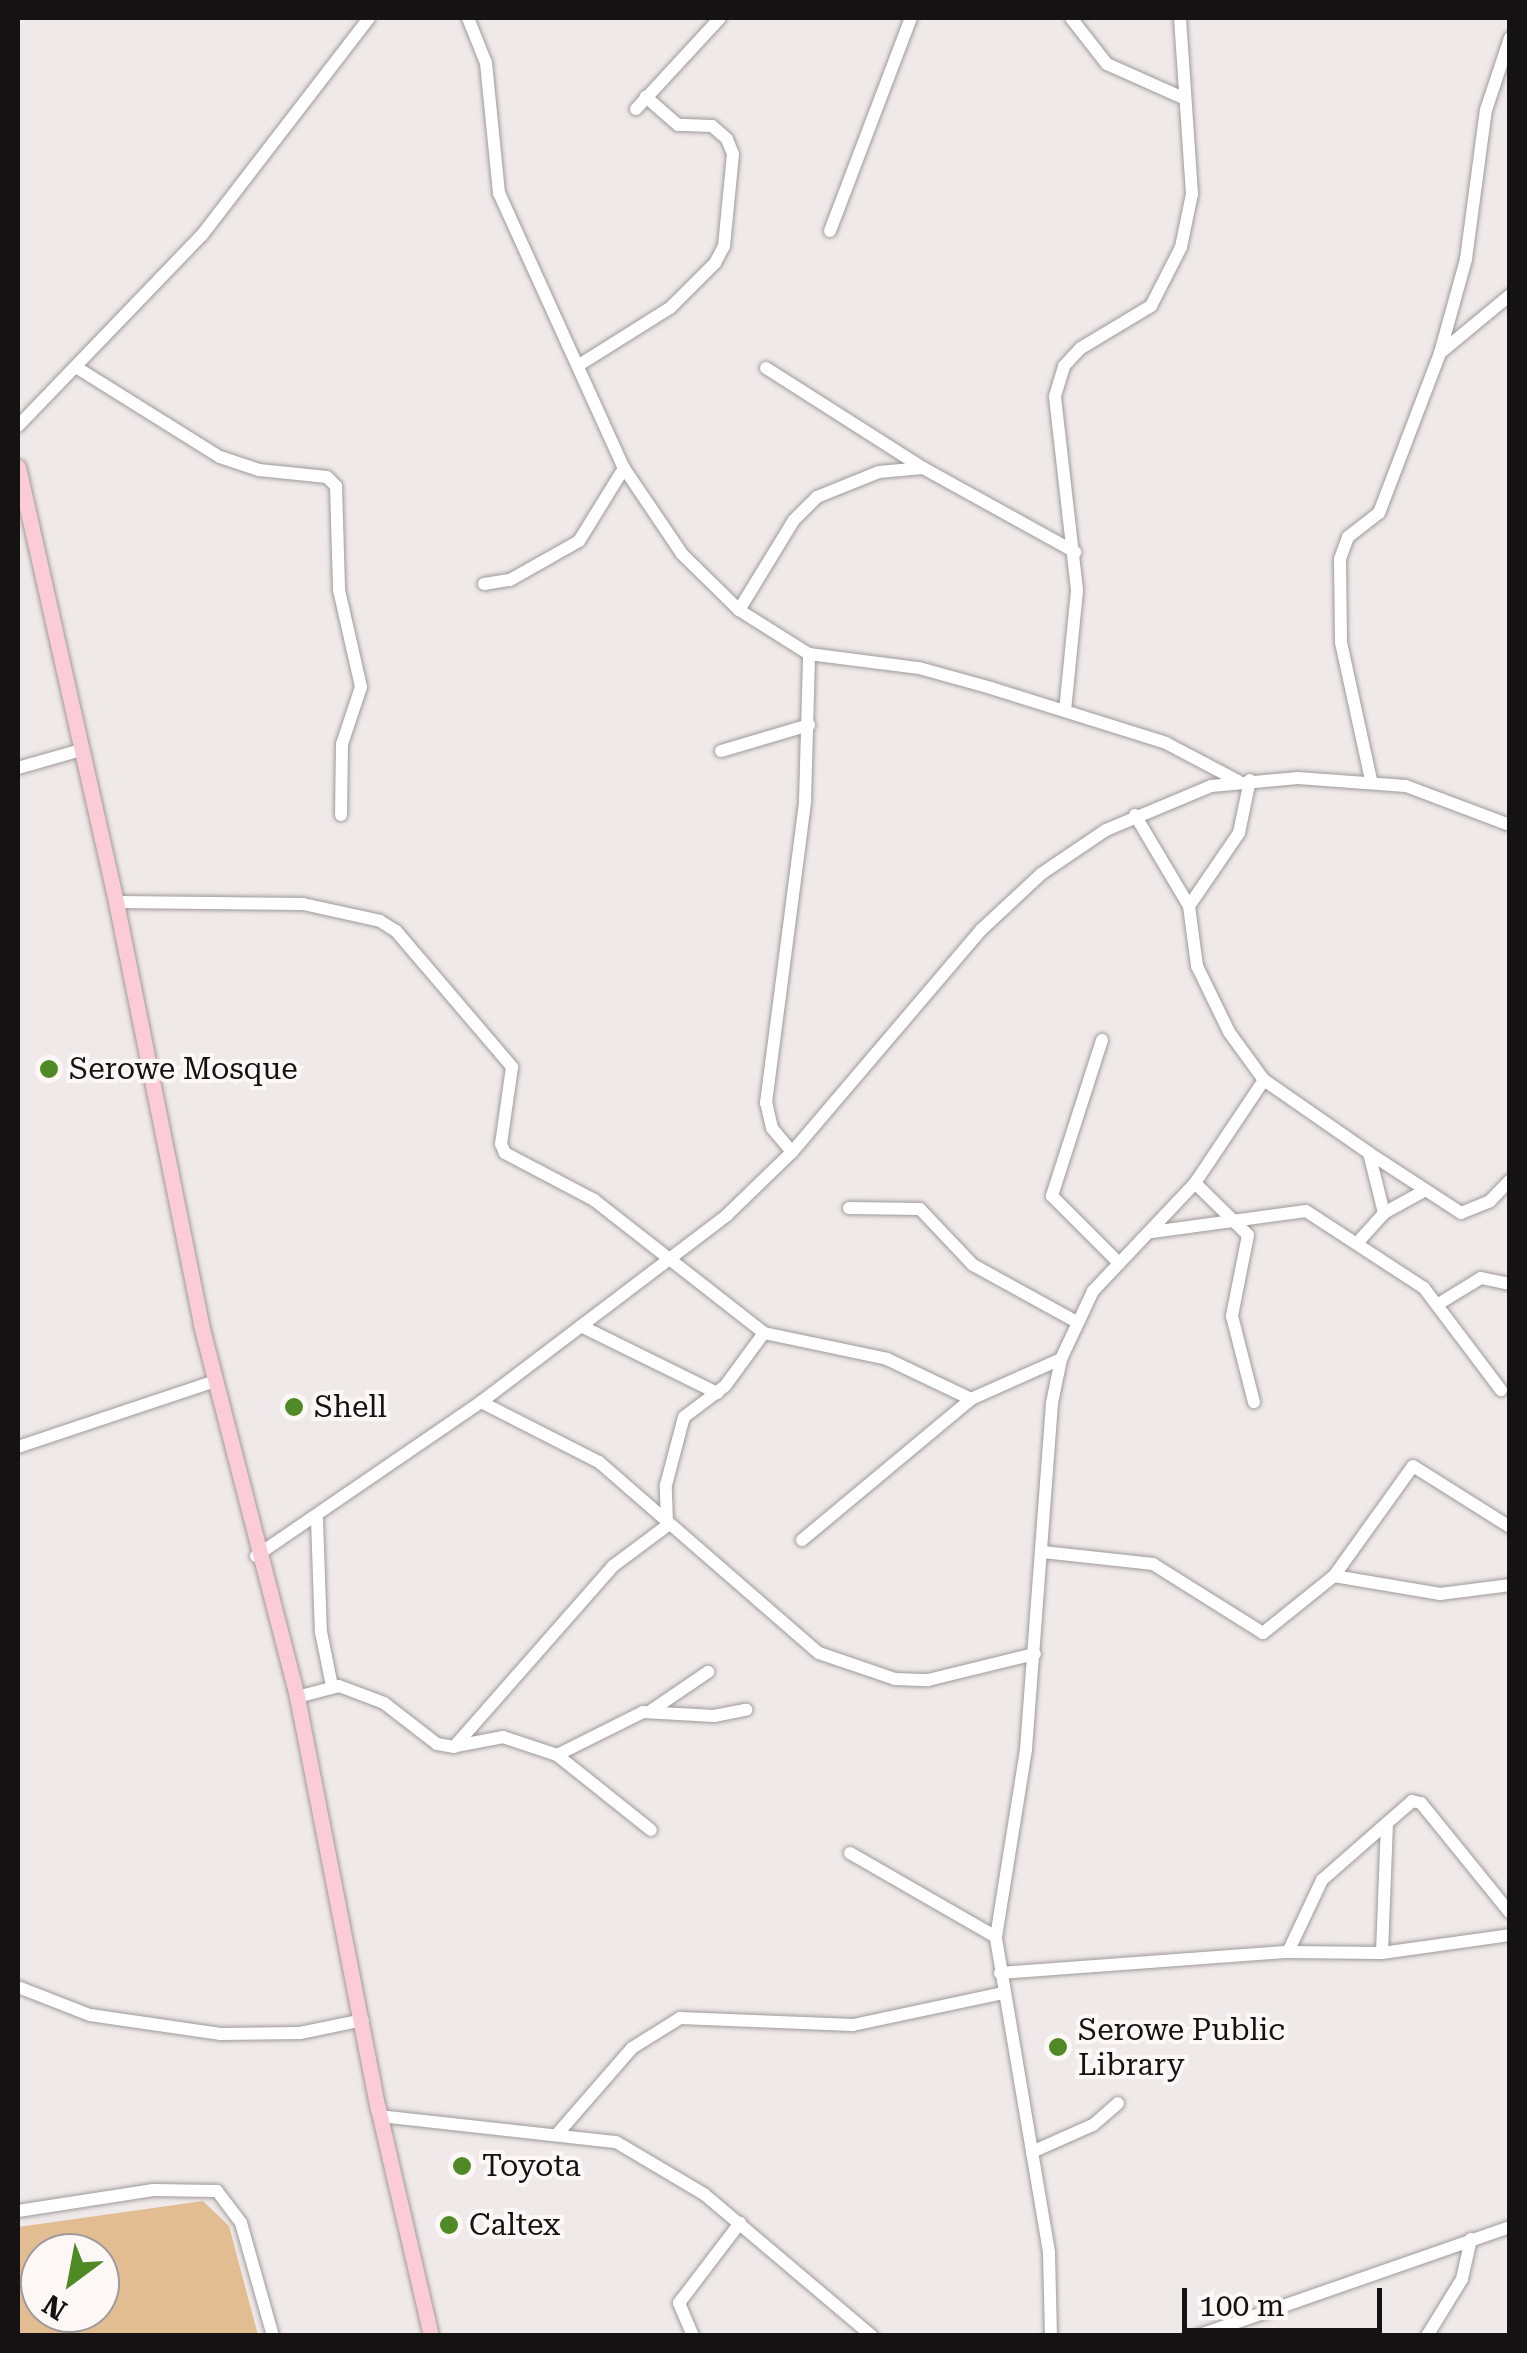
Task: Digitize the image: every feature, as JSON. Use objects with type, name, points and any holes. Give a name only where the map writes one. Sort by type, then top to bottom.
[{"type":"main road","points":[[18,467],[116,902],[215,1381],[256,1556],[297,1697],[380,2116],[431,2336]]},
{"type":"street","points":[[18,426],[79,370],[248,180],[369,18]]},
{"type":"street","points":[[468,18],[486,63],[493,174],[624,468],[682,554],[739,610],[809,654],[919,668],[1166,744],[1244,781]]},
{"type":"street","points":[[636,109],[720,18]]},
{"type":"street","points":[[830,231],[911,18]]},
{"type":"street","points":[[1071,18],[1106,64],[1181,96]]},
{"type":"street","points":[[1065,711],[1075,552],[1062,500],[1058,385],[1082,348],[1152,306],[1181,248],[1192,194],[1181,96],[1180,18]]},
{"type":"street","points":[[1371,780],[1340,642],[1340,560],[1348,537],[1379,513],[1440,354],[1466,258],[1486,110],[1510,38]]},
{"type":"street","points":[[579,365],[670,308],[715,263],[724,246],[732,154],[727,139],[712,126],[678,125],[646,98]]},
{"type":"street","points":[[1440,354],[1510,295]]},
{"type":"street","points":[[766,368],[922,468],[1075,552]]},
{"type":"street","points":[[79,370],[241,466],[327,477],[336,486],[339,590],[362,687],[342,744],[340,815]]},
{"type":"street","points":[[484,584],[510,580],[579,541],[624,468]]},
{"type":"street","points":[[739,610],[794,520],[818,498],[878,472],[922,468]]},
{"type":"street","points":[[792,1152],[772,1128],[766,1103],[809,724],[809,654]]},
{"type":"street","points":[[720,750],[809,724]]},
{"type":"street","points":[[18,768],[81,750]]},
{"type":"street","points":[[256,1556],[317,1520],[668,1262],[792,1152],[981,930],[1041,874],[1135,815],[1244,781],[1371,780],[1430,792],[1510,824]]},
{"type":"street","points":[[1189,906],[1239,833],[1244,781]]},
{"type":"street","points":[[1495,817],[1510,813]]},
{"type":"street","points":[[1135,815],[1189,906],[1197,966],[1213,1003],[1264,1080],[1422,1192],[1468,1212],[1510,1180]]},
{"type":"street","points":[[116,902],[239,899],[380,921],[409,944],[512,1067],[501,1144],[505,1153],[594,1200],[668,1262],[764,1333],[888,1359],[970,1398]]},
{"type":"street","points":[[1102,1040],[1052,1196],[1118,1263]]},
{"type":"street","points":[[1051,2336],[1050,2269],[1002,1993],[996,1937],[1035,1654],[1060,1358],[1076,1321],[1118,1263],[1195,1183],[1264,1080]]},
{"type":"street","points":[[1369,1153],[1384,1213]]},
{"type":"street","points":[[1195,1183],[1240,1222],[1249,1247],[1233,1328],[1254,1402]]},
{"type":"street","points":[[1359,1241],[1384,1213],[1422,1192]]},
{"type":"street","points":[[849,1208],[920,1209],[973,1265],[1076,1321]]},
{"type":"street","points":[[1152,1232],[1240,1222],[1274,1211],[1306,1211],[1359,1241],[1440,1304],[1501,1390]]},
{"type":"street","points":[[1440,1304],[1486,1277],[1510,1284]]},
{"type":"street","points":[[581,1326],[718,1392]]},
{"type":"street","points":[[454,1747],[612,1566],[668,1525],[674,1436],[684,1417],[718,1392],[764,1333]]},
{"type":"street","points":[[802,1540],[970,1398],[1060,1358]]},
{"type":"street","points":[[18,1447],[215,1381]]},
{"type":"street","points":[[480,1402],[599,1462],[800,1643],[887,1677],[928,1680],[1035,1654]]},
{"type":"street","points":[[1043,1552],[1153,1564],[1262,1633],[1334,1576],[1412,1466],[1510,1527]]},
{"type":"street","points":[[317,1520],[322,1632],[332,1686]]},
{"type":"street","points":[[1334,1576],[1440,1594],[1510,1585]]},
{"type":"street","points":[[557,1755],[652,1710],[708,1672]]},
{"type":"street","points":[[297,1697],[332,1686],[384,1704],[437,1744],[454,1747],[503,1737],[557,1755],[651,1830]]},
{"type":"street","points":[[652,1710],[688,1716],[746,1710]]},
{"type":"street","points":[[1288,1952],[1322,1880],[1412,1801],[1422,1803],[1510,1913]]},
{"type":"street","points":[[1382,1953],[1387,1823]]},
{"type":"street","points":[[850,1853],[996,1937]]},
{"type":"street","points":[[1000,1973],[1288,1952],[1382,1953],[1510,1935]]},
{"type":"street","points":[[18,1988],[90,2015],[221,2034],[300,2033],[364,2020]]},
{"type":"street","points":[[558,2132],[641,2040],[680,2018],[853,2025],[1002,1993]]},
{"type":"street","points":[[1032,2152],[1093,2125],[1118,2103]]},
{"type":"street","points":[[380,2116],[558,2132],[641,2153],[740,2223],[872,2336]]},
{"type":"street","points":[[18,2212],[153,2190],[217,2191],[241,2223],[273,2336]]},
{"type":"street","points":[[693,2336],[679,2304],[740,2223]]},
{"type":"street","points":[[1197,2336],[1510,2227]]},
{"type":"street","points":[[1427,2336],[1462,2279],[1470,2239]]},
{"type":"shaded area","points":[[203,2201],[229,2226],[258,2335],[18,2335],[18,2227]]},
{"type":"place","name":"Serowe Mosque","points":[[49,1069]]},
{"type":"place","name":"Shell","points":[[294,1407]]},
{"type":"place","name":"Serowe Public Library","points":[[1058,2047]]},
{"type":"place","name":"Toyota","points":[[462,2166]]},
{"type":"place","name":"Caltex","points":[[449,2225]]}]
